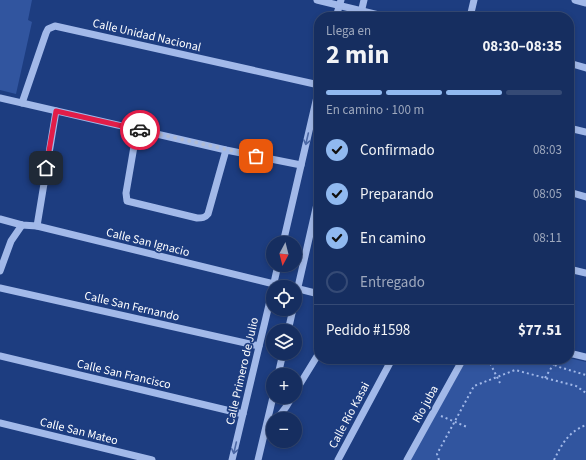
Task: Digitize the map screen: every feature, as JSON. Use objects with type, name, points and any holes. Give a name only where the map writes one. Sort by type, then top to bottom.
[{"type":"street","points":[[317,0],[340,3],[357,12]]},
{"type":"street","points":[[361,12],[364,0]]},
{"type":"street","points":[[471,12],[474,0]]},
{"type":"street","points":[[575,0],[586,3]]},
{"type":"street","name":"Calle Unidad Nacional","points":[[22,103],[46,33],[48,29],[55,26],[314,85]]},
{"type":"street","points":[[574,64],[586,68]]},
{"type":"street","points":[[0,98],[226,150],[301,165]]},
{"type":"street","points":[[285,236],[314,108]]},
{"type":"street","points":[[37,226],[56,111]]},
{"type":"street","points":[[137,129],[126,193],[127,201],[197,218],[206,217],[208,214],[226,150]]},
{"type":"street","points":[[574,129],[586,132]]},
{"type":"street","points":[[574,193],[586,197]]},
{"type":"street","name":"Calle San Ignacio","points":[[0,219],[22,225],[37,226],[266,284]]},
{"type":"street","points":[[296,280],[314,221]]},
{"type":"street","points":[[0,271],[2,258],[22,225]]},
{"type":"street","points":[[574,270],[586,273]]},
{"type":"street","name":"Calle San Fernando","points":[[0,288],[259,346]]},
{"type":"street","name":"Calle San Ignacio","points":[[302,290],[314,293]]},
{"type":"street","name":"Calle Primero de Julio","points":[[232,460],[266,316]]},
{"type":"street","points":[[574,354],[586,357]]},
{"type":"street","name":"Calle San Francisco","points":[[0,356],[243,414]]},
{"type":"street","points":[[302,381],[314,361]]},
{"type":"street","name":"Calle Río Kasai","points":[[338,460],[389,364]]},
{"type":"street","name":"Rio juba","points":[[407,460],[460,364]]},
{"type":"street","points":[[258,460],[271,404]]},
{"type":"street","name":"Calle San Mateo","points":[[0,423],[152,460]]},
{"type":"path","points":[[490,364],[500,383]]},
{"type":"path","points":[[545,378],[554,365],[586,375]]},
{"type":"path","points":[[439,460],[436,454],[474,386],[515,370],[576,386],[586,393]]},
{"type":"path","points":[[436,414],[467,428]]},
{"type":"path","points":[[554,460],[559,449],[573,431],[586,425]]},
{"type":"shaded area","points":[[0,0],[32,0],[28,20],[32,22],[16,94],[0,90]]},
{"type":"shaded area","points":[[574,359],[586,362],[586,460],[410,460],[464,364],[574,364]]},
{"type":"way so far","points":[[140,130],[256,156]]},
{"type":"route","points":[[46,168],[56,111],[140,130]]}]
